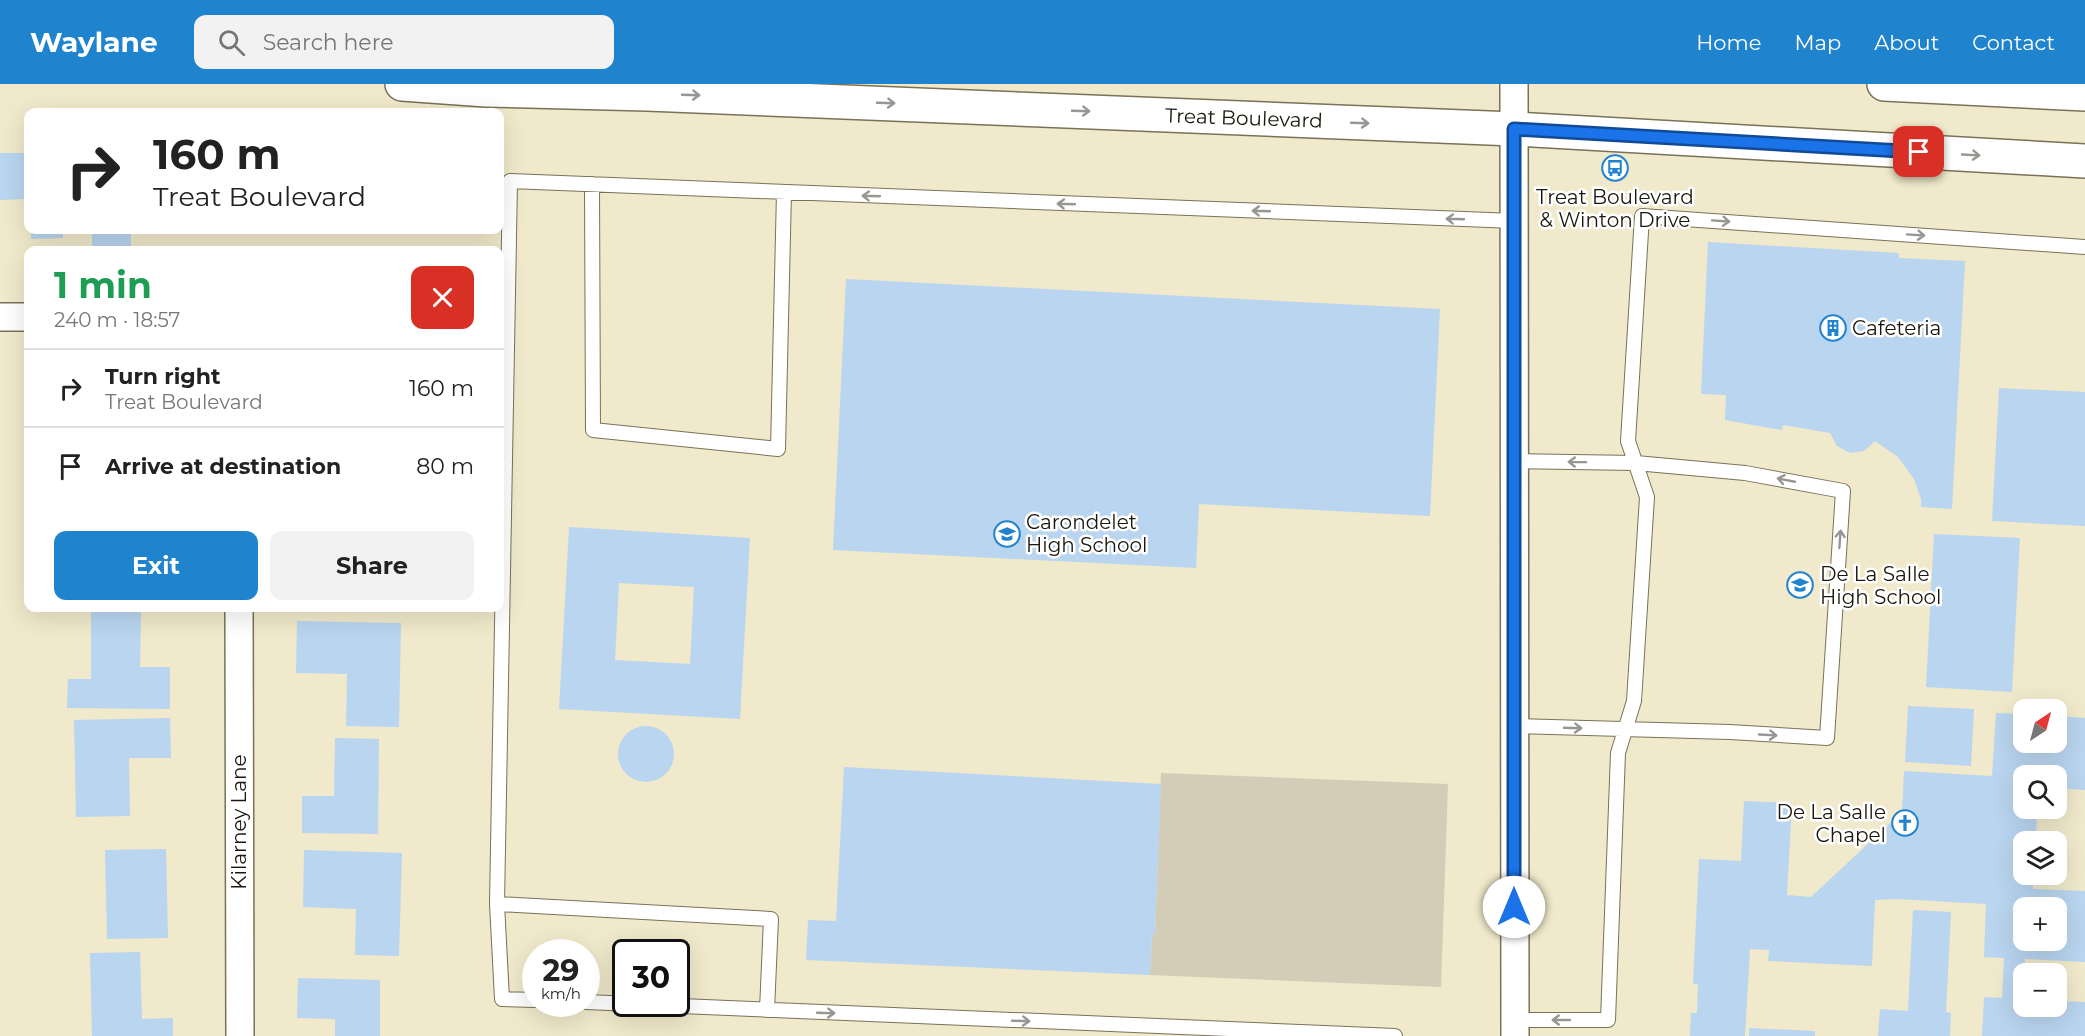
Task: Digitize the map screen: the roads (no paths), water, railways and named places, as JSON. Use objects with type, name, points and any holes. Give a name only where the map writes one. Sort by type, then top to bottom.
[{"type":"main road","name":"Treat Boulevard","points":[[402,84],[486,90],[683,95],[1514,129],[2085,161]]},
{"type":"main road","points":[[1884,84],[2085,94]]},
{"type":"street","points":[[1514,84],[1514,1028]]},
{"type":"street","points":[[0,317],[24,317]]},
{"type":"street","name":"Kilarney Lane","points":[[238,612],[240,1036]]},
{"type":"lane","points":[[504,515],[510,182],[1514,221]]},
{"type":"lane","points":[[592,184],[593,430],[778,449],[784,192]]},
{"type":"lane","points":[[1514,1028],[1608,1020],[1618,753],[1634,701],[1647,497],[1628,441],[1642,216],[2085,247]]},
{"type":"lane","points":[[1514,461],[1636,463],[1745,473],[1843,491],[1827,738],[1515,726]]},
{"type":"lane","points":[[502,612],[497,904],[502,999],[522,1000]]},
{"type":"lane","points":[[497,904],[771,919],[767,1010]]},
{"type":"lane","points":[[600,1003],[1395,1036]]},
{"type":"place","name":"Treat Boulevard & Winton Drive","points":[[1615,168]]},
{"type":"place","name":"Cafeteria","points":[[1833,328]]},
{"type":"place","name":"Carondelet High School","points":[[1007,534]]},
{"type":"place","name":"De La Salle High School","points":[[1800,585]]},
{"type":"place","name":"De La Salle Chapel","points":[[1905,823]]}]
